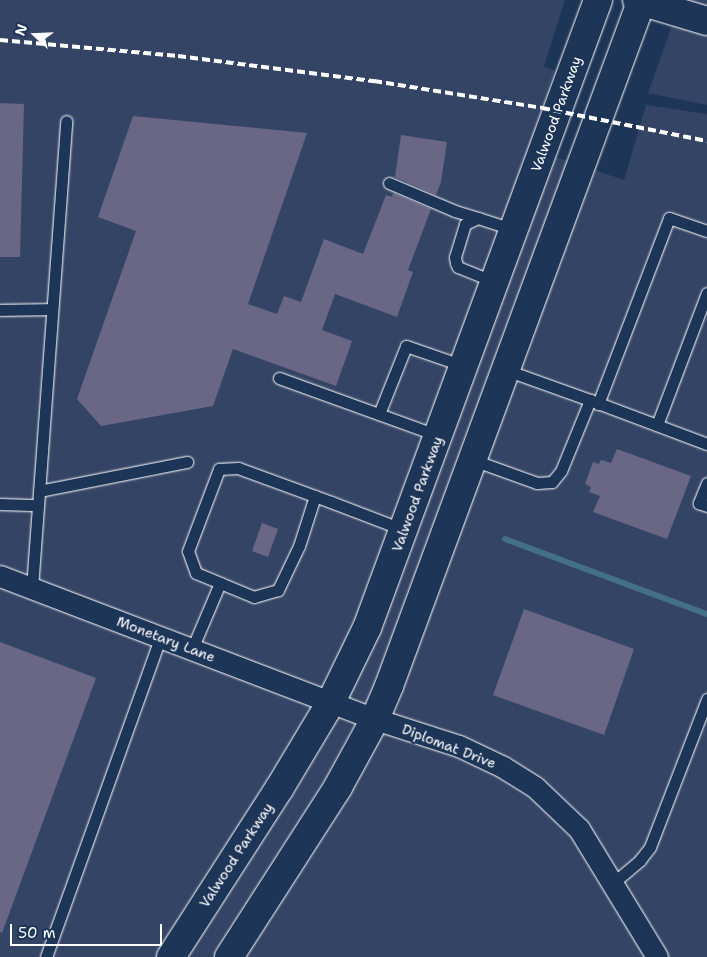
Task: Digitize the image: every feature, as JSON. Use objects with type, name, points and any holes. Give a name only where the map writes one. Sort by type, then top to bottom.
[{"type":"main road","name":"Valwood Parkway","points":[[171,957],[331,702],[367,628],[515,230],[598,0]]},
{"type":"main road","points":[[229,957],[338,786],[375,718],[403,651],[640,1],[707,21]]},
{"type":"main road","points":[[578,52],[618,65]]},
{"type":"main road","points":[[437,441],[472,460]]},
{"type":"street","name":"Monetary Lane","points":[[0,576],[331,702]]},
{"type":"street","name":"Diplomat Drive","points":[[331,702],[458,746],[490,760],[518,776],[564,813],[579,829],[657,957]]},
{"type":"lane","points":[[32,588],[66,121]]},
{"type":"lane","points":[[388,183],[455,211],[515,230]]},
{"type":"lane","points":[[478,218],[466,224],[455,260],[458,267],[495,282]]},
{"type":"lane","points":[[472,460],[537,483],[552,482],[561,471],[594,402],[669,218],[707,231]]},
{"type":"lane","points":[[657,426],[707,292]]},
{"type":"lane","points":[[0,310],[52,309]]},
{"type":"lane","points":[[379,414],[406,346],[464,366]]},
{"type":"lane","points":[[506,370],[657,426],[706,442]]},
{"type":"lane","points":[[279,378],[379,414],[437,441]]},
{"type":"lane","points":[[39,491],[187,462]]},
{"type":"lane","points":[[315,496],[299,546],[278,590],[254,597],[196,573],[188,551],[219,469],[238,468],[315,496],[404,530]]},
{"type":"lane","points":[[707,483],[699,503],[707,506]]},
{"type":"lane","points":[[0,504],[38,505]]},
{"type":"lane","points":[[192,649],[220,583]]},
{"type":"lane","points":[[46,957],[160,638]]},
{"type":"lane","points":[[613,883],[640,860],[650,847],[707,699]]},
{"type":"shaded area","points":[[0,0],[565,0],[544,66],[555,71],[529,148],[624,180],[646,105],[707,114],[707,957],[0,957]]},
{"type":"shaded area","points":[[681,0],[707,0],[707,105],[648,93]]},
{"type":"building","points":[[0,103],[24,104],[20,257],[0,257]]},
{"type":"building","points":[[133,116],[307,133],[248,304],[277,314],[284,296],[301,302],[324,239],[363,254],[386,195],[392,197],[393,193],[431,209],[408,270],[413,272],[397,317],[335,294],[322,330],[352,341],[336,386],[233,349],[213,406],[101,426],[77,399],[136,231],[98,217]]},
{"type":"building","points":[[401,135],[447,142],[441,182],[436,195],[395,177]]},
{"type":"building","points":[[617,449],[691,476],[667,539],[593,512],[600,496],[589,492],[591,487],[585,484],[593,462],[599,464],[601,460],[611,463]]},
{"type":"building","points":[[262,523],[278,529],[268,557],[252,551]]},
{"type":"building","points":[[524,609],[634,649],[604,735],[493,695]]},
{"type":"building","points":[[0,642],[96,678],[2,933],[0,932]]},
{"type":"waterway","points":[[505,539],[707,614]]},
{"type":"railway","points":[[0,40],[178,56],[374,81],[542,108],[707,141]]}]
